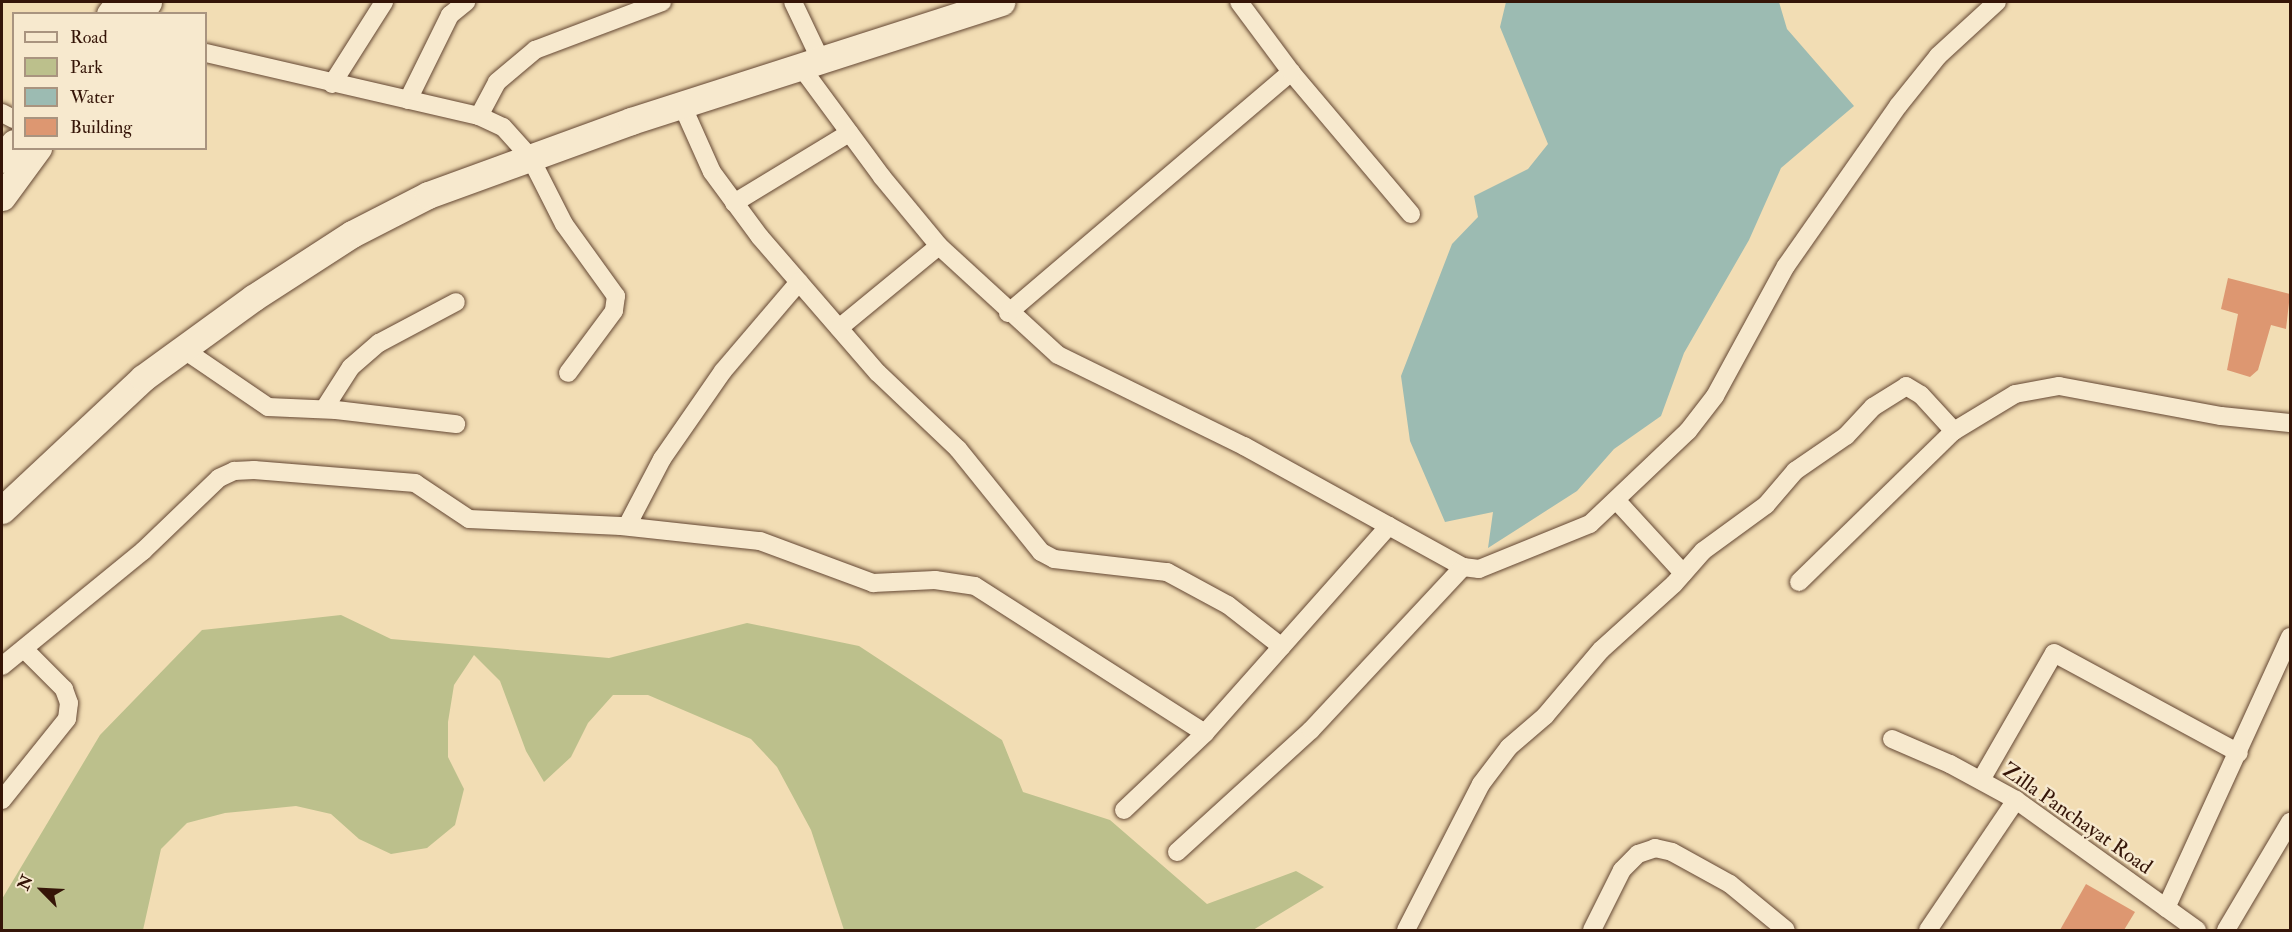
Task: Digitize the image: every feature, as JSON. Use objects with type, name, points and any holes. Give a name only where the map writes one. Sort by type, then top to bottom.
[{"type":"street","points":[[333,84],[384,2]]},
{"type":"street","points":[[408,100],[450,15],[466,2]]},
{"type":"street","points":[[479,116],[497,82],[535,50],[662,2]]},
{"type":"street","points":[[793,2],[811,64],[849,133],[939,246],[1008,313],[1058,355],[1244,446],[1463,567],[1479,569],[1498,565],[1590,524],[1617,501],[1688,431],[1715,396],[1786,266],[1898,106],[1938,56],[1997,2]]},
{"type":"street","points":[[2,510],[142,378],[352,234],[428,195],[682,105],[998,2]]},
{"type":"street","points":[[1239,2],[1291,72],[1411,214]]},
{"type":"street","points":[[207,54],[479,116],[503,127],[530,157],[564,224],[616,296],[614,311],[568,373]]},
{"type":"street","points":[[1008,313],[1291,72]]},
{"type":"street","points":[[682,105],[712,172],[735,203],[799,282],[879,373],[958,449],[1041,552],[1054,559],[1167,572],[1228,605],[1282,647]]},
{"type":"street","points":[[735,203],[776,181],[849,133]]},
{"type":"street","points":[[2,159],[12,146]]},
{"type":"street","points":[[2,197],[37,150]]},
{"type":"street","points":[[839,328],[939,246]]},
{"type":"street","points":[[627,526],[662,459],[723,371],[799,282]]},
{"type":"street","points":[[324,409],[351,367],[380,343],[456,302]]},
{"type":"street","points":[[183,349],[268,406],[324,409],[456,424]]},
{"type":"street","points":[[1406,930],[1496,764],[1545,716],[1601,650],[1683,573],[1703,551],[1766,506],[1795,471],[1845,436],[1873,407],[1905,386],[1921,395],[1954,431]]},
{"type":"street","points":[[1799,582],[1954,431],[2014,394],[2059,386],[2221,416],[2290,423]]},
{"type":"street","points":[[2,666],[143,551],[219,478],[234,471],[254,470],[415,483],[469,519],[627,526],[760,541],[873,583],[935,580],[975,586],[1205,733]]},
{"type":"street","points":[[1617,501],[1683,573]]},
{"type":"street","points":[[1124,810],[1205,733],[1389,526]]},
{"type":"street","points":[[1177,852],[1311,730],[1463,567]]},
{"type":"street","points":[[2166,908],[2239,753],[2290,637]]},
{"type":"street","points":[[2,800],[67,719],[69,703],[64,689],[24,650]]},
{"type":"street","points":[[1981,780],[2054,653],[2239,753]]},
{"type":"street","name":"Zilla Panchayat Road","points":[[1892,739],[1981,780],[2016,800],[2197,930]]},
{"type":"street","points":[[1928,930],[2016,800]]},
{"type":"street","points":[[2226,930],[2290,822]]},
{"type":"street","points":[[1592,930],[1622,870],[1638,854],[1655,848],[1672,852],[1730,885],[1786,930]]},
{"type":"green space","points":[[341,615],[391,639],[609,658],[747,623],[859,646],[1002,740],[1023,792],[1110,820],[1207,904],[1296,871],[1324,887],[1253,930],[844,930],[811,830],[777,767],[751,739],[648,695],[613,695],[588,723],[571,757],[544,782],[526,751],[500,681],[474,655],[454,685],[448,722],[448,757],[464,789],[455,825],[427,848],[391,854],[359,839],[331,814],[296,806],[225,813],[187,823],[161,849],[143,930],[2,930],[2,899],[100,735],[202,630]]},
{"type":"water","points":[[1506,2],[1779,2],[1787,29],[1854,106],[1781,168],[1749,240],[1684,353],[1661,416],[1614,449],[1577,491],[1488,548],[1493,512],[1445,522],[1410,441],[1401,376],[1452,244],[1478,217],[1474,196],[1528,169],[1548,144],[1500,27]]},
{"type":"building","points":[[2228,278],[2290,294],[2286,329],[2271,325],[2258,370],[2250,377],[2227,370],[2238,314],[2221,309]]},
{"type":"building","points":[[2086,884],[2135,912],[2124,930],[2060,930]]}]
